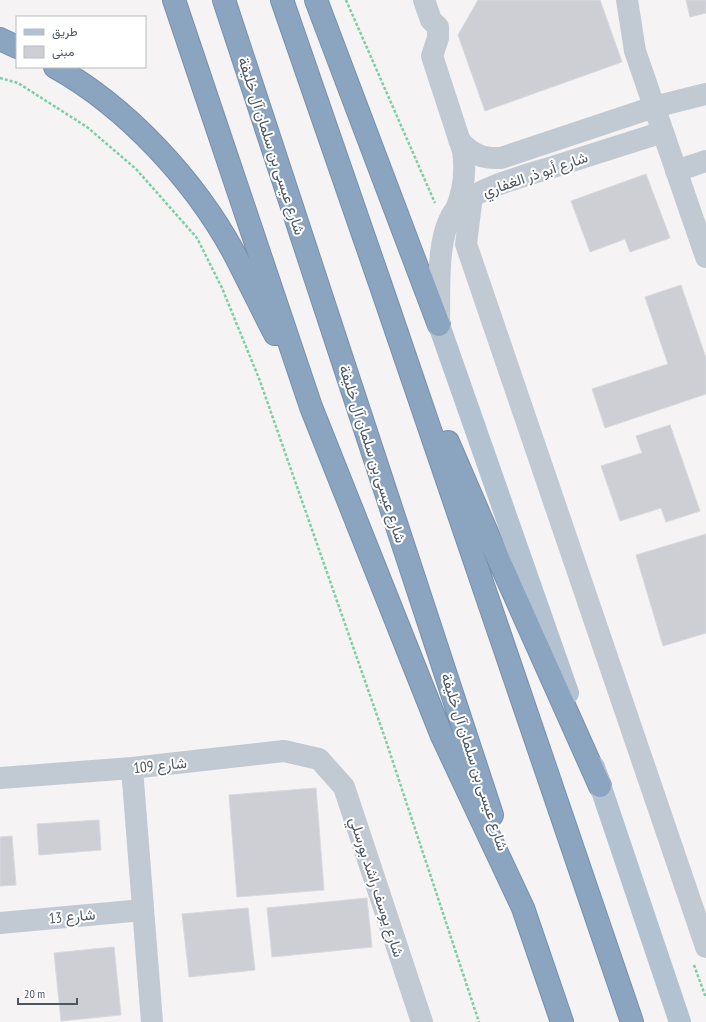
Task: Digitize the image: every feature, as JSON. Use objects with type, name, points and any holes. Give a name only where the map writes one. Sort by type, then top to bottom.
[{"type":"highway","points":[[174,0],[311,407],[442,736],[523,908],[562,1022]]},
{"type":"highway","name":"شارع عيسى بن سلمان آل خليفة","points":[[224,0],[523,908]]},
{"type":"highway","points":[[282,0],[632,1022]]},
{"type":"highway","points":[[316,0],[439,325]]},
{"type":"highway","points":[[0,39],[16,47]]},
{"type":"highway","points":[[56,68],[95,94],[122,115],[174,167],[194,193],[234,252],[311,407]]},
{"type":"highway","points":[[383,292],[498,558],[600,786]]},
{"type":"main road","points":[[439,325],[600,786],[680,1022]]},
{"type":"street","points":[[424,0],[431,20],[438,27],[438,38],[432,56],[462,144],[465,174],[461,198],[464,203],[466,244],[706,947]]},
{"type":"street","points":[[628,0],[635,52],[706,257]]},
{"type":"street","name":"شارع أبو ذر الغفاري","points":[[462,144],[482,157],[501,158],[654,107],[706,94]]},
{"type":"street","name":"شارع أبو ذر الغفاري","points":[[464,203],[510,180],[663,132]]},
{"type":"street","points":[[462,144],[474,159],[485,168],[510,180]]},
{"type":"street","points":[[676,171],[706,162]]},
{"type":"street","points":[[439,325],[441,250],[446,228],[464,203]]},
{"type":"street","name":"شارع 109","points":[[0,778],[132,768],[284,751],[319,759]]},
{"type":"street","name":"شارع يوسف راشد بورسلي","points":[[319,759],[344,787],[422,1022]]},
{"type":"street","points":[[132,768],[152,1022]]},
{"type":"street","name":"شارع 13","points":[[0,922],[143,910]]},
{"type":"path","points":[[0,78],[18,83],[86,127],[136,169],[197,238],[222,288],[260,381],[386,741],[479,1022]]},
{"type":"building","points":[[478,0],[600,0],[622,62],[485,111],[458,35]]},
{"type":"building","points":[[686,0],[706,0],[706,13],[690,17]]},
{"type":"building","points":[[646,174],[670,238],[630,252],[625,239],[590,252],[571,201]]},
{"type":"building","points":[[681,285],[706,358],[706,394],[605,428],[592,389],[668,364],[645,297]]},
{"type":"building","points":[[670,425],[700,511],[666,522],[661,508],[620,521],[601,466],[642,453],[636,436]]},
{"type":"building","points":[[706,534],[706,633],[663,646],[636,555]]},
{"type":"building","points":[[316,788],[324,890],[237,897],[229,795]]},
{"type":"building","points":[[99,820],[101,850],[39,855],[37,824]]},
{"type":"building","points":[[12,836],[16,885],[0,886],[0,837]]},
{"type":"building","points":[[367,898],[372,947],[272,957],[267,908]]},
{"type":"building","points":[[248,908],[255,970],[189,977],[182,914]]},
{"type":"building","points":[[114,947],[121,1015],[61,1021],[54,953]]}]
